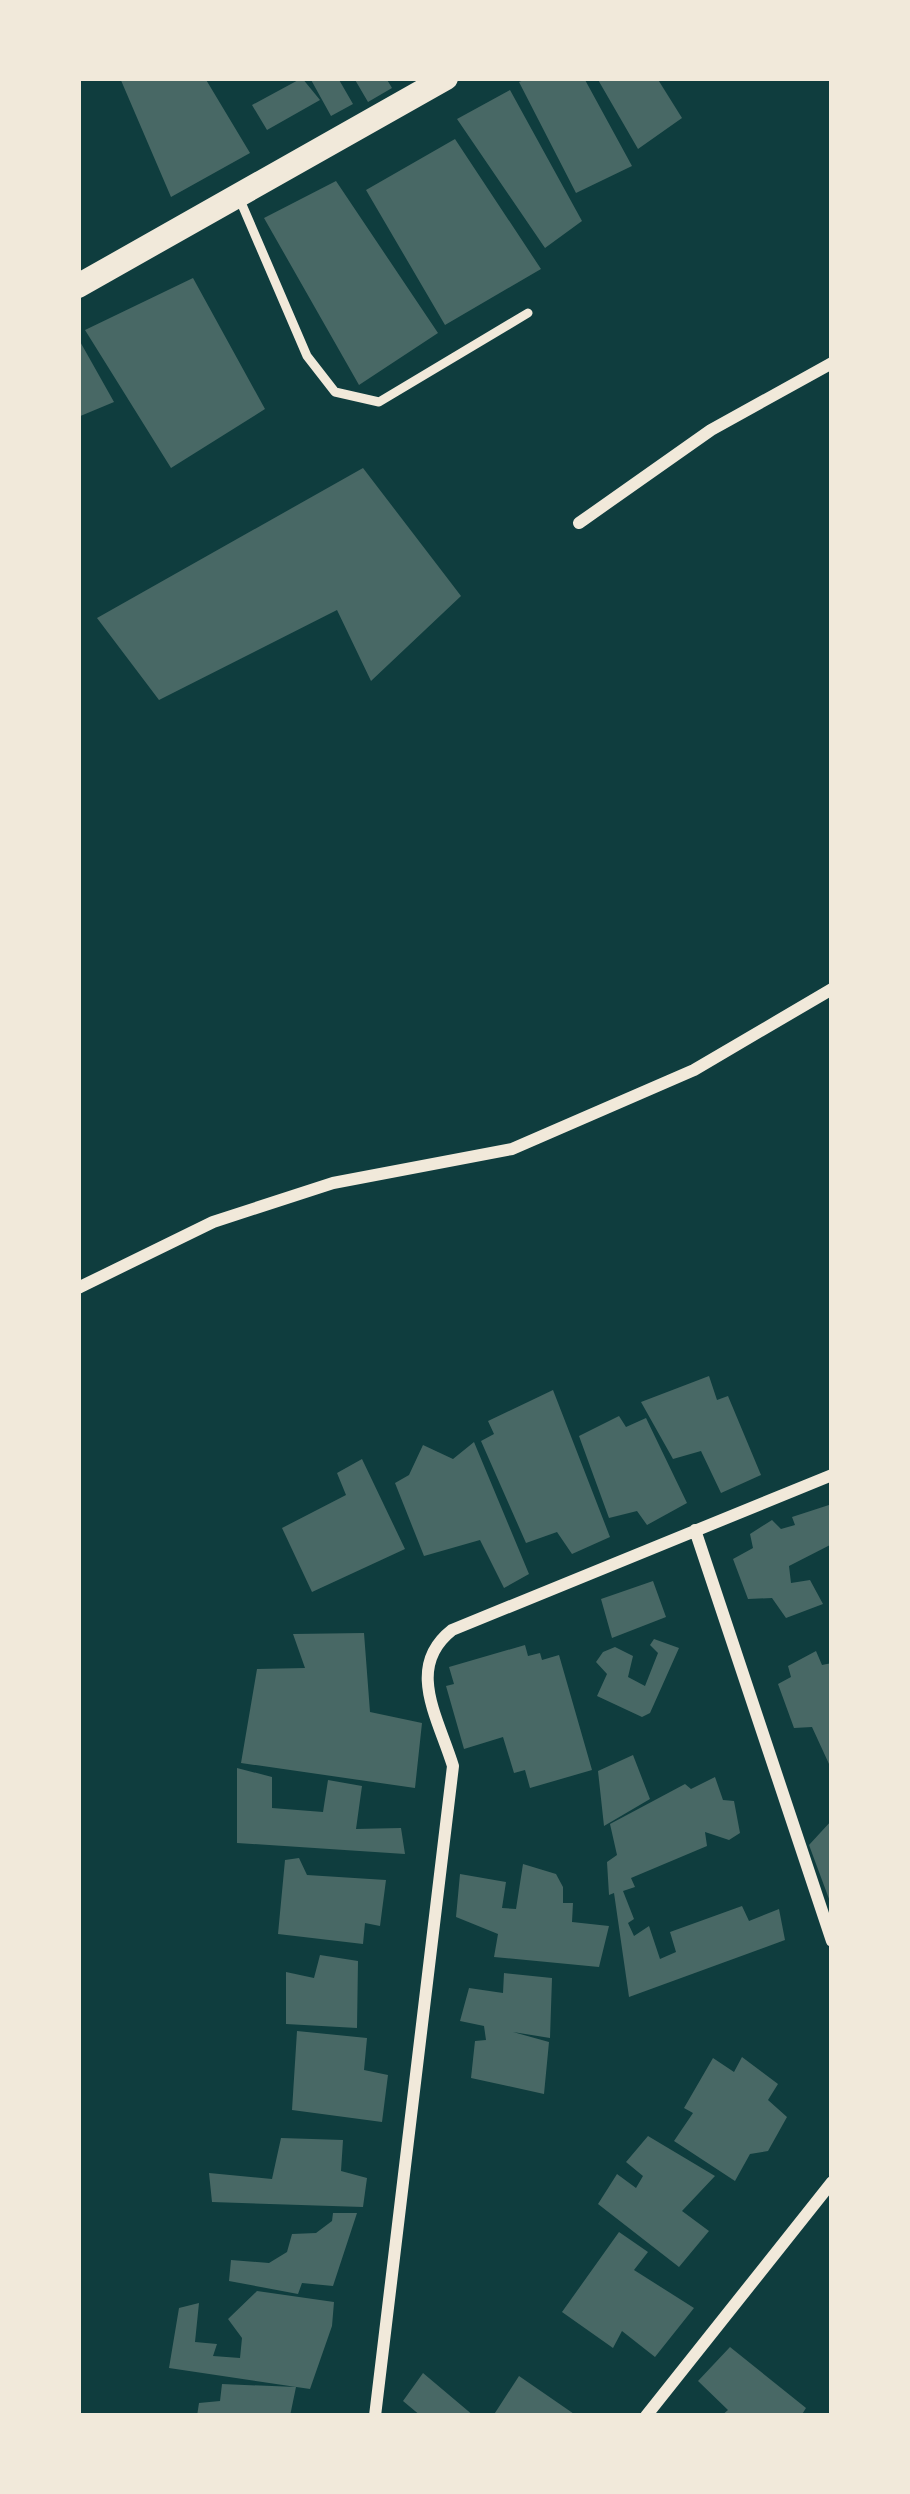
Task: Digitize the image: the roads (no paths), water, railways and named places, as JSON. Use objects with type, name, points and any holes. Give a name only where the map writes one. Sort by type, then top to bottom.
[{"type":"main road","points":[[80,279],[446,78]]},
{"type":"street","points":[[579,523],[710,430],[832,363]]},
{"type":"street","points":[[78,1288],[213,1222],[313,1189],[512,1149],[694,1070],[832,989]]},
{"type":"street","points":[[375,2416],[453,1766],[423,1675],[433,1645],[452,1630],[832,1475]]},
{"type":"street","points":[[695,1530],[832,1941]]},
{"type":"street","points":[[646,2416],[832,2182]]},
{"type":"lane","points":[[238,195],[251,237],[307,356],[335,392],[379,402],[528,313]]}]
